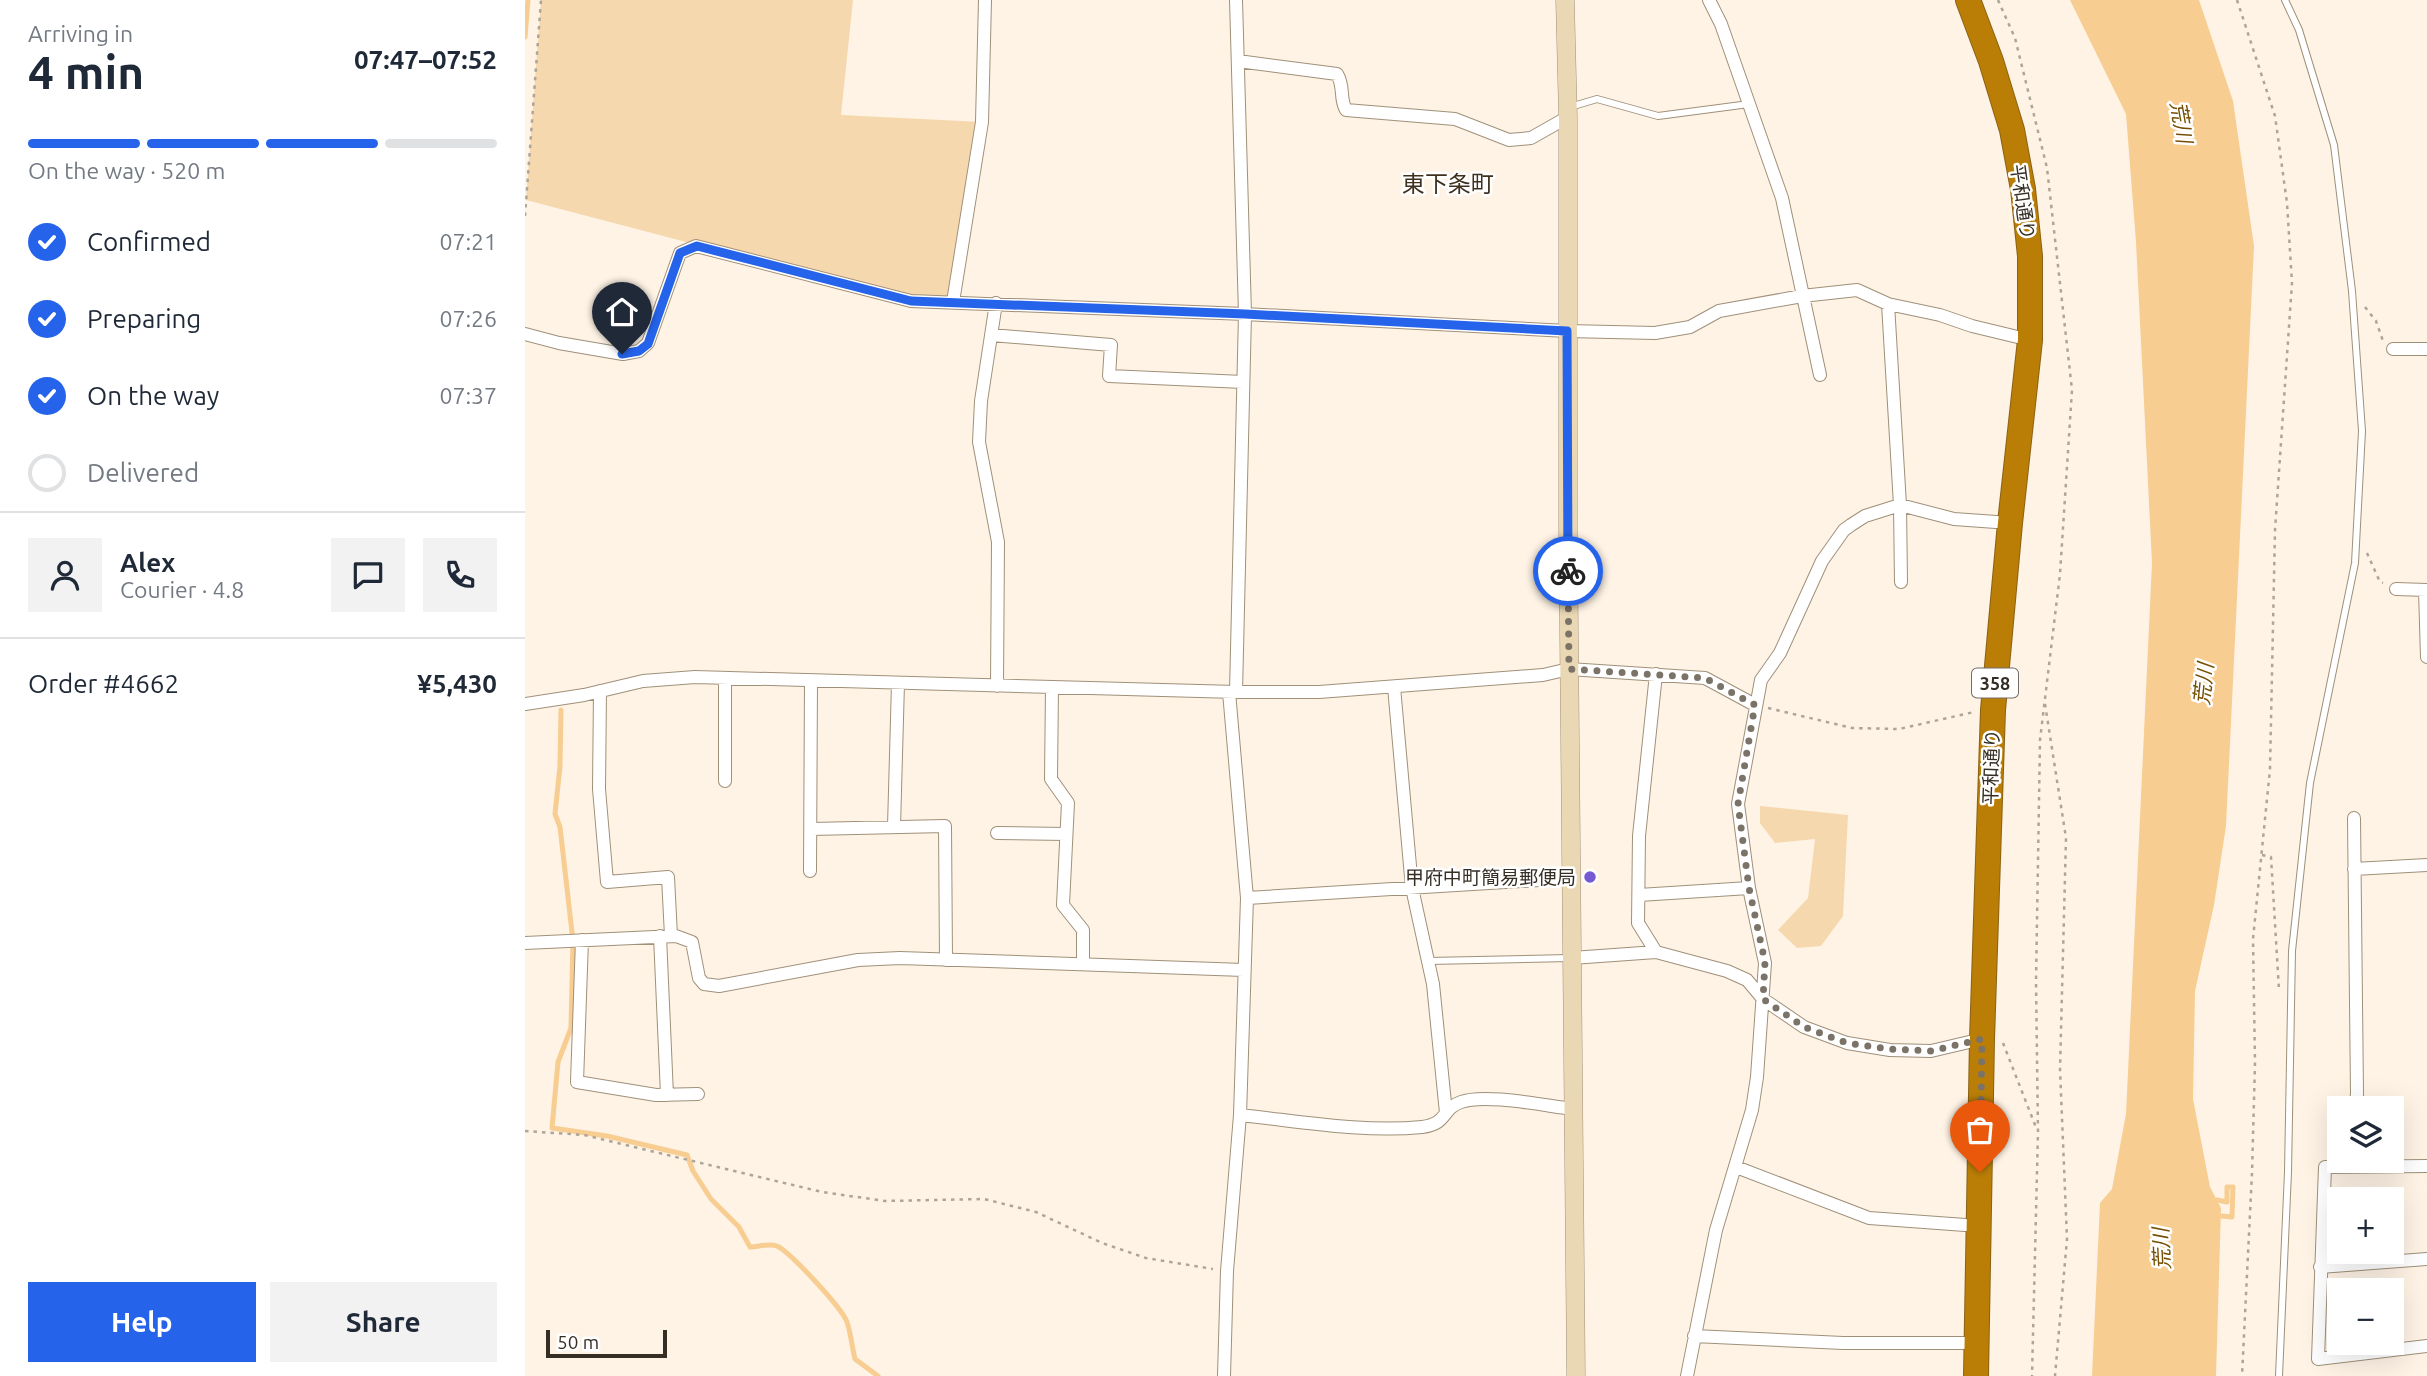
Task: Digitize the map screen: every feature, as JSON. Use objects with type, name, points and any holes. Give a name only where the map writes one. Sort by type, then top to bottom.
[{"type":"highway","name":"平和通り","points":[[1968,0],[1991,61],[2012,130],[2023,189],[2030,256],[2030,340],[1993,710],[1982,1039],[1976,1376]]},
{"type":"street","points":[[953,302],[982,122],[985,0]]},
{"type":"street","points":[[1224,1376],[1227,1271],[1240,1115],[1247,898],[1233,692],[1245,314],[1236,0]]},
{"type":"street","points":[[1565,0],[1568,112],[1569,669],[1576,1376]]},
{"type":"street","points":[[1709,0],[1721,24],[1782,198],[1820,376]]},
{"type":"street","points":[[1238,61],[1337,74],[1342,83],[1342,103],[1346,110],[1455,119],[1509,140],[1531,138],[1568,112]]},
{"type":"street","points":[[525,334],[622,354],[639,351],[648,344],[680,253],[697,246],[911,301],[1655,333],[1690,327],[1719,311],[1802,296],[1857,290],[1888,304],[1940,315],[1972,327],[2030,340]]},
{"type":"street","points":[[996,303],[981,401],[979,442],[998,542],[996,686]]},
{"type":"street","points":[[1888,304],[1900,505],[1901,582]]},
{"type":"street","points":[[991,335],[1111,345],[1109,376],[1243,382]]},
{"type":"street","points":[[2393,349],[2427,349]]},
{"type":"street","points":[[1687,1376],[1716,1230],[1752,1110],[1765,962],[1749,888],[1738,804],[1761,680],[1780,653],[1822,561],[1844,530],[1865,516],[1900,505],[1954,519],[2010,523]]},
{"type":"street","points":[[2396,589],[2426,590],[2427,657]]},
{"type":"street","points":[[525,704],[643,681],[695,677],[1319,692],[1543,675],[1569,669],[1705,678],[1755,705]]},
{"type":"street","points":[[1656,674],[1639,836],[1638,923],[1656,952]]},
{"type":"street","points":[[725,678],[725,781]]},
{"type":"street","points":[[810,871],[811,681]]},
{"type":"street","points":[[894,827],[898,683]]},
{"type":"street","points":[[1052,687],[1051,779],[1068,803],[1063,905],[1083,930],[1083,964]]},
{"type":"street","points":[[1394,687],[1412,888],[1433,984],[1446,1113]]},
{"type":"street","points":[[600,691],[599,789],[607,882],[668,877],[665,936],[667,1095]]},
{"type":"street","points":[[2354,818],[2357,1096]]},
{"type":"street","points":[[811,829],[945,826],[946,960]]},
{"type":"street","points":[[997,833],[1066,834]]},
{"type":"street","points":[[2354,869],[2427,865]]},
{"type":"street","points":[[1247,898],[1571,878]]},
{"type":"street","points":[[1639,895],[1749,888]]},
{"type":"street","points":[[525,943],[665,936],[692,942],[699,978],[704,984],[719,986],[857,960],[900,958],[1244,970]]},
{"type":"street","points":[[582,940],[577,1082],[656,1095],[698,1094]]},
{"type":"street","points":[[1571,958],[1656,952],[1727,971],[1747,980],[1763,999],[1804,1027],[1847,1043],[1931,1051],[1982,1039]]},
{"type":"street","points":[[1240,1115],[1371,1128],[1422,1127],[1438,1123],[1451,1107],[1463,1101],[1495,1100],[1573,1109]]},
{"type":"street","points":[[2404,1165],[2427,1166]]},
{"type":"street","points":[[1736,1167],[1869,1218],[1979,1226]]},
{"type":"street","points":[[2327,1167],[2318,1359],[2427,1346]]},
{"type":"street","points":[[2321,1267],[2427,1259]]},
{"type":"street","points":[[1694,1336],[1843,1343],[1977,1343]]},
{"type":"lane","points":[[2279,1376],[2288,1172],[2292,951],[2310,783],[2355,563],[2362,431],[2352,291],[2334,145],[2299,30],[2285,0]]},
{"type":"lane","points":[[1568,112],[1597,99],[1658,116],[1749,104]]},
{"type":"lane","points":[[1428,961],[1571,958]]},
{"type":"path","points":[[525,216],[541,0]]},
{"type":"path","points":[[2237,0],[2275,116],[2287,203],[2293,283],[2275,530],[2270,769],[2253,939],[2253,1159],[2242,1376]]},
{"type":"path","points":[[2352,291],[2376,321],[2386,349],[2393,349]]},
{"type":"path","points":[[2357,530],[2380,582],[2396,589]]},
{"type":"path","points":[[2032,1376],[2038,1132],[2036,982],[2040,740],[2060,573]]},
{"type":"path","points":[[2045,700],[2066,838],[2060,1069],[2067,1239],[2055,1376]]},
{"type":"path","points":[[1755,705],[1852,729],[1899,729],[1966,712],[1993,710]]},
{"type":"path","points":[[2262,855],[2271,857],[2279,992]]},
{"type":"path","points":[[1982,1039],[2003,1043],[2038,1132]]},
{"type":"path","points":[[525,1131],[584,1135],[822,1192],[885,1201],[984,1199],[1036,1212],[1102,1244],[1146,1258],[1227,1271]]},
{"type":"shaded area","points":[[541,0],[853,0],[841,115],[982,122],[953,302],[911,301],[526,200]]},
{"type":"shaded area","points":[[1760,806],[1848,815],[1843,916],[1821,946],[1797,948],[1778,930],[1808,898],[1815,839],[1775,843],[1760,823]]},
{"type":"water","name":"荒川","points":[[2070,0],[2199,0],[2233,101],[2254,246],[2226,826],[2214,905],[2195,991],[2193,1099],[2210,1187],[2221,1208],[2216,1376],[2092,1376],[2100,1203],[2112,1189],[2126,1114],[2152,563],[2136,242],[2126,114]]},
{"type":"waterway","points":[[525,37],[528,0]]},
{"type":"waterway","points":[[561,710],[560,766],[555,814],[560,827],[573,941],[571,1028],[558,1062],[552,1128],[607,1136],[687,1155],[693,1171],[711,1199],[739,1227],[750,1247],[767,1245],[784,1250],[826,1293],[847,1322],[855,1359],[878,1376]]},
{"type":"waterway","points":[[2217,1200],[2227,1202],[2227,1187],[2233,1187],[2232,1217],[2221,1216]]},
{"type":"way so far","points":[[1568,571],[1569,669],[1705,678],[1755,705],[1738,804],[1749,888],[1765,962],[1763,999],[1804,1027],[1847,1043],[1931,1051],[1982,1039],[1980,1172]]},
{"type":"place","name":"甲府中町簡易郵便局","points":[[1590,877]]},
{"type":"district","name":"東下条町","points":[[1448,183]]},
{"type":"route","points":[[622,354],[639,351],[648,344],[680,253],[697,246],[911,301],[1245,314],[1567,331],[1568,571]]}]
